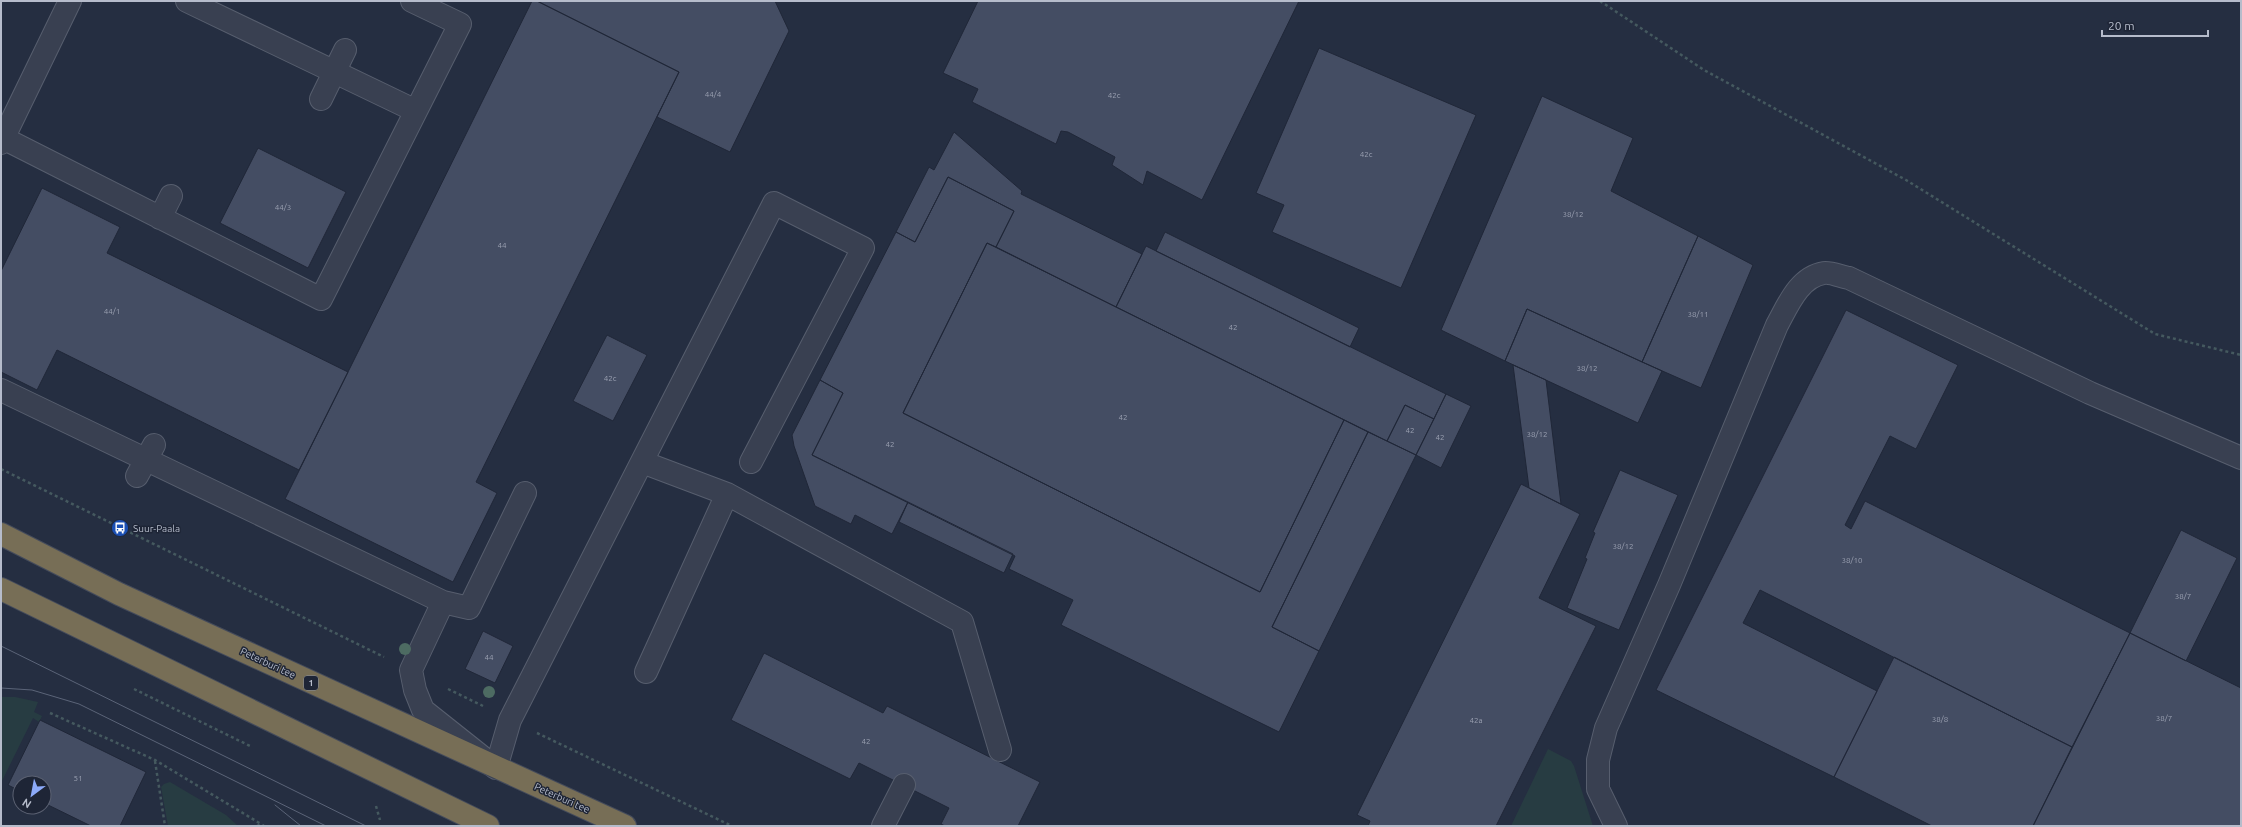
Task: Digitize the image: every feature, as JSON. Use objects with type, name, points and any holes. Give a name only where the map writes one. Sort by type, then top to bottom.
[{"type":"highway","name":"Peterburi tee","points":[[1,534],[119,594],[625,826]]},
{"type":"highway","points":[[1,589],[488,826]]},
{"type":"lane","points":[[70,1],[2,141],[321,299],[460,24],[412,1]]},
{"type":"lane","points":[[187,1],[416,111]]},
{"type":"lane","points":[[321,99],[344,50]]},
{"type":"lane","points":[[160,218],[170,196]]},
{"type":"lane","points":[[443,602],[411,670],[415,690],[423,710],[496,768],[510,720],[774,203],[863,248],[751,462]]},
{"type":"lane","points":[[1616,826],[1598,789],[1598,760],[1606,728],[1669,585],[1778,325],[1791,298],[1808,280],[1825,273],[1849,278],[2090,393],[2241,458]]},
{"type":"lane","points":[[1,390],[443,602],[469,608],[525,493]]},
{"type":"lane","points":[[642,462],[727,494],[962,622],[1000,750]]},
{"type":"lane","points":[[646,672],[727,494]]},
{"type":"lane","points":[[883,826],[904,785]]},
{"type":"path","points":[[1600,1],[1704,70],[1906,180],[2155,334],[2241,355]]},
{"type":"path","points":[[1,469],[510,720],[732,826]]},
{"type":"path","points":[[50,713],[155,760],[262,825]]},
{"type":"path","points":[[155,760],[165,826]]},
{"type":"path","points":[[376,806],[380,820]]},
{"type":"path","points":[[257,826],[262,825]]},
{"type":"green space","points":[[1,697],[15,697],[38,702],[34,712],[42,716],[39,722],[33,718],[1,783]]},
{"type":"green space","points":[[1548,749],[1571,761],[1574,766],[1593,826],[1511,826]]},
{"type":"green space","points":[[170,782],[226,815],[238,826],[168,826],[161,787]]},
{"type":"building","points":[[532,1],[537,1],[679,72],[476,482],[497,493],[453,582],[285,499]]},
{"type":"building","points":[[537,1],[775,1],[789,31],[730,152],[657,117],[679,72]]},
{"type":"building","points":[[978,1],[1299,1],[1202,200],[1147,171],[1143,185],[1112,165],[1115,157],[1068,132],[1061,131],[1056,144],[972,102],[978,89],[943,73]]},
{"type":"building","points":[[1319,48],[1476,115],[1401,288],[1272,232],[1284,205],[1256,193]]},
{"type":"building","points":[[1542,96],[1633,138],[1611,191],[1698,236],[1642,362],[1527,309],[1505,361],[1441,330]]},
{"type":"building","points":[[954,132],[1022,191],[1021,194],[1142,254],[1116,307],[996,247],[1014,211],[948,177],[915,242],[896,232],[929,167],[934,170]]},
{"type":"building","points":[[258,148],[346,192],[308,268],[220,223]]},
{"type":"building","points":[[948,177],[1014,211],[996,247],[987,243],[903,413],[1260,592],[1344,420],[1368,432],[1272,627],[1319,651],[1279,732],[1061,625],[1073,600],[1009,569],[1015,556],[812,455],[843,393],[820,380],[896,232],[915,242]]},
{"type":"building","points":[[42,188],[120,227],[107,253],[348,372],[299,470],[57,350],[37,390],[1,372],[1,271]]},
{"type":"building","points":[[1165,232],[1359,328],[1350,347],[1156,251]]},
{"type":"building","points":[[1698,236],[1753,265],[1701,388],[1642,362]]},
{"type":"building","points":[[987,243],[1344,420],[1260,592],[903,413]]},
{"type":"building","points":[[1146,246],[1446,394],[1434,419],[1405,405],[1387,441],[1116,307]]},
{"type":"building","points":[[1527,309],[1662,371],[1638,423],[1505,361]]},
{"type":"building","points":[[1846,310],[1958,365],[1916,449],[1890,436],[1845,525],[1851,529],[1865,501],[2130,633],[2072,747],[1760,590],[1743,623],[1877,691],[1834,777],[1656,690]]},
{"type":"building","points":[[607,335],[647,355],[613,421],[573,401]]},
{"type":"building","points":[[1513,365],[1546,380],[1561,504],[1529,488]]},
{"type":"building","points":[[820,380],[843,393],[812,455],[908,502],[892,534],[855,515],[851,524],[815,506],[794,446],[792,435]]},
{"type":"building","points":[[1446,394],[1471,406],[1441,468],[1416,455]]},
{"type":"building","points":[[1405,405],[1434,419],[1416,455],[1387,441]]},
{"type":"building","points":[[1368,432],[1416,455],[1319,651],[1272,627]]},
{"type":"building","points":[[1620,470],[1678,495],[1619,630],[1567,608],[1587,559],[1585,558],[1595,533],[1593,532]]},
{"type":"building","points":[[1521,484],[1580,514],[1539,598],[1596,626],[1496,826],[1368,826],[1370,821],[1357,815]]},
{"type":"building","points":[[908,502],[1013,554],[1004,573],[899,522]]},
{"type":"building","points":[[2181,530],[2237,558],[2186,661],[2130,633]]},
{"type":"building","points":[[483,631],[513,646],[495,683],[465,669]]},
{"type":"building","points":[[2130,633],[2241,688],[2241,826],[2033,826]]},
{"type":"building","points":[[764,653],[883,713],[887,706],[1040,782],[1018,826],[945,826],[941,824],[949,808],[859,763],[850,779],[731,720]]},
{"type":"building","points":[[1894,657],[2072,747],[2033,826],[1932,826],[1834,777]]},
{"type":"building","points":[[40,720],[146,772],[120,826],[91,826],[52,807],[52,775],[13,775]]},
{"type":"building","points":[[12,777],[12,787],[8,785]]},
{"type":"tram line","points":[[1,646],[366,826]]},
{"type":"tram line","points":[[1,688],[32,690],[79,704],[326,826]]},
{"type":"tram line","points":[[275,805],[301,826]]},
{"type":"place","name":"Suur-Paala","points":[[120,528]]}]
